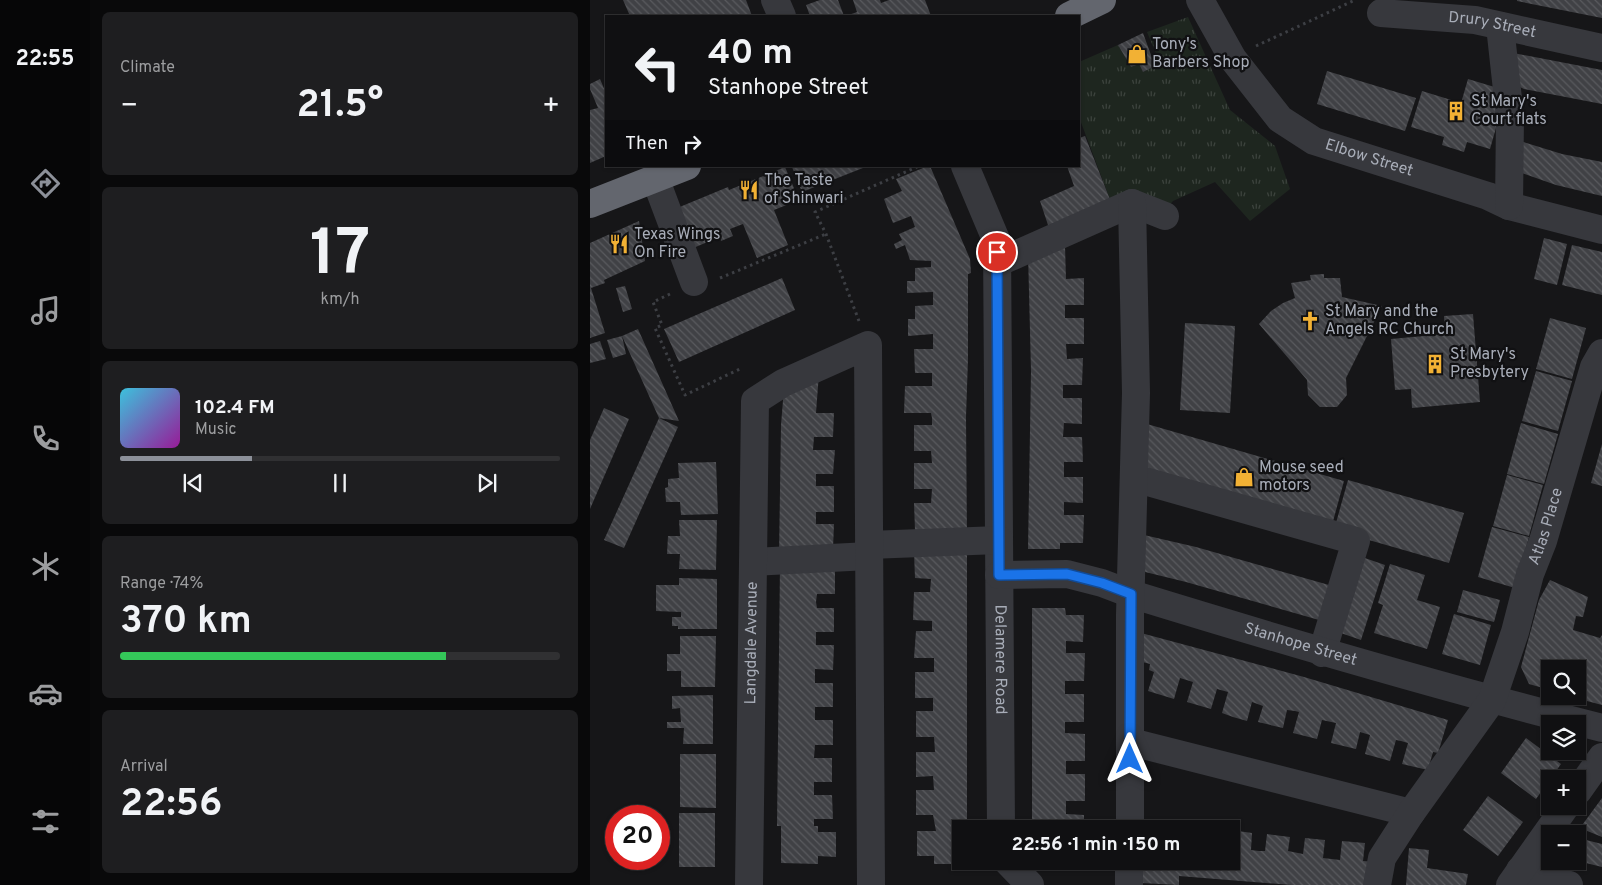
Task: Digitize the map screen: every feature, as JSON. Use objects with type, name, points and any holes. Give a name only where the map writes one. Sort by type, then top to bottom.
[{"type":"highway","points":[[1071,15],[1102,0]]},
{"type":"highway","points":[[590,204],[684,167]]},
{"type":"street","points":[[775,0],[782,15]]},
{"type":"street","name":"Elbow Street","points":[[1200,0],[1233,59],[1280,119],[1314,141],[1488,196],[1509,206],[1602,230]]},
{"type":"street","name":"Drury Street","points":[[1381,13],[1485,15],[1602,48]]},
{"type":"street","points":[[1485,15],[1510,117],[1509,206]]},
{"type":"street","name":"Delamere Road","points":[[965,167],[997,242],[1001,820]]},
{"type":"street","points":[[655,178],[705,281]]},
{"type":"street","points":[[997,263],[1132,203],[1166,216]]},
{"type":"street","points":[[1130,820],[1131,594],[1136,393],[1132,203]]},
{"type":"street","points":[[868,345],[871,885]]},
{"type":"street","name":"Langdale Avenue","points":[[749,885],[755,401],[782,383],[868,345]]},
{"type":"street","name":"Atlas Place","points":[[1377,885],[1382,858],[1411,813],[1492,700],[1515,632],[1530,574],[1543,541],[1594,367],[1602,353]]},
{"type":"street","points":[[1134,478],[1356,541],[1322,652]]},
{"type":"street","points":[[753,562],[999,540]]},
{"type":"street","name":"Stanhope Street","points":[[999,575],[1067,574],[1102,583],[1131,594],[1322,652],[1492,700],[1602,728]]},
{"type":"street","points":[[1131,742],[1411,813]]},
{"type":"street","points":[[1586,780],[1602,757]]},
{"type":"street","points":[[1560,815],[1515,878],[1569,885]]},
{"type":"street","points":[[1015,870],[1028,884]]},
{"type":"street","points":[[1129,870],[1129,885]]},
{"type":"path","points":[[1233,59],[1355,0]]},
{"type":"path","points":[[868,345],[826,234],[815,212],[917,167]]},
{"type":"path","points":[[705,281],[826,234]]},
{"type":"path","points":[[659,317],[662,324],[656,328],[686,394],[742,368]]},
{"type":"green space","points":[[1188,17],[1230,110],[1275,146],[1290,189],[1250,221],[1215,182],[1173,201],[1151,225],[1111,202],[1080,120],[1080,62],[1118,45],[1131,67],[1139,64],[1143,72],[1160,63],[1147,32]]},
{"type":"building","points":[[623,0],[746,0],[752,15],[630,15]]},
{"type":"building","points":[[820,0],[838,0],[844,15],[810,15],[806,5]]},
{"type":"building","points":[[853,0],[880,0],[881,3],[889,0],[925,0],[931,15],[849,15],[857,12]]},
{"type":"building","points":[[1602,0],[1602,18],[1517,1]]},
{"type":"building","name":"Tony's Barbers Shop","points":[[1143,33],[1155,66],[1143,72],[1139,64],[1131,67],[1118,45]]},
{"type":"building","points":[[1513,53],[1602,70],[1602,104],[1524,89],[1514,84]]},
{"type":"building","points":[[1327,71],[1416,98],[1405,131],[1317,104]]},
{"type":"building","points":[[600,79],[605,91],[605,156],[590,163],[590,110],[598,108],[590,89],[590,84]]},
{"type":"building","name":"St Mary's Court flats","points":[[1468,79],[1501,89],[1494,119],[1498,121],[1490,149],[1467,142],[1464,152],[1442,145],[1444,137],[1411,127],[1422,91],[1461,103]]},
{"type":"building","points":[[1085,136],[1111,202],[1050,231],[1040,201],[1074,186],[1067,167],[1080,167],[1080,138]]},
{"type":"building","points":[[1520,141],[1562,154],[1602,162],[1602,196],[1556,185],[1516,171]]},
{"type":"building","points":[[785,167],[799,200],[774,210],[788,245],[757,258],[743,224],[730,229],[733,236],[721,241],[719,234],[708,238],[710,241],[686,251],[670,211],[728,187],[729,190]]},
{"type":"building","points":[[792,167],[865,167],[802,192]]},
{"type":"building","points":[[926,167],[930,167],[970,259],[971,273],[968,274],[966,417],[967,538],[915,530],[914,503],[931,503],[932,489],[914,489],[914,463],[932,463],[931,451],[914,451],[914,425],[932,425],[932,418],[931,413],[904,413],[905,386],[932,386],[932,373],[915,373],[914,349],[933,349],[933,334],[908,336],[908,319],[915,319],[915,306],[933,305],[933,292],[907,293],[907,281],[915,281],[915,268],[931,267],[931,261],[910,260],[905,245],[896,249],[894,244],[902,240],[899,234],[915,227],[911,216],[893,223],[884,199],[902,191],[896,179]]},
{"type":"building","points":[[639,221],[645,261],[604,280],[605,283],[591,288],[605,333],[590,338],[590,243]]},
{"type":"building","points":[[1544,238],[1567,244],[1557,285],[1534,279]]},
{"type":"building","points":[[1572,245],[1602,252],[1602,295],[1562,285]]},
{"type":"building","points":[[1065,246],[1066,279],[1084,278],[1084,305],[1065,305],[1065,318],[1084,318],[1084,344],[1066,344],[1067,359],[1083,358],[1082,385],[1063,385],[1063,398],[1082,398],[1082,424],[1064,423],[1063,437],[1082,437],[1083,462],[1064,462],[1064,477],[1083,477],[1083,503],[1064,502],[1064,515],[1084,515],[1083,543],[1060,543],[1060,549],[1028,549],[1031,371],[1028,253]]},
{"type":"building","points":[[1324,274],[1324,278],[1340,278],[1342,297],[1382,306],[1346,378],[1347,395],[1337,407],[1320,407],[1308,395],[1307,380],[1259,324],[1271,311],[1295,298],[1291,283],[1311,280],[1310,275]]},
{"type":"building","points":[[782,278],[795,310],[679,362],[664,329]]},
{"type":"building","points":[[625,286],[632,309],[623,312],[616,288]]},
{"type":"building","name":"St Mary's Presbytery","points":[[1473,314],[1480,402],[1412,408],[1411,389],[1395,390],[1391,339],[1445,334],[1444,316]]},
{"type":"building","points":[[1550,318],[1586,328],[1572,379],[1536,369]]},
{"type":"building","points":[[1185,323],[1235,326],[1230,413],[1180,410]]},
{"type":"building","points":[[638,329],[679,421],[659,418],[622,336]]},
{"type":"building","points":[[622,336],[626,354],[613,358],[607,340]]},
{"type":"building","points":[[600,341],[606,359],[590,363],[590,344]]},
{"type":"building","points":[[1536,371],[1572,381],[1558,431],[1522,421]]},
{"type":"building","points":[[819,373],[816,413],[834,413],[833,437],[814,437],[813,450],[835,450],[833,474],[816,474],[816,486],[834,486],[834,512],[816,512],[816,524],[834,524],[833,549],[779,555],[781,425],[784,388]]},
{"type":"building","points":[[604,408],[629,419],[590,509],[590,440]]},
{"type":"building","points":[[659,418],[678,427],[624,548],[604,540]]},
{"type":"building","points":[[1521,423],[1558,434],[1544,484],[1507,474]]},
{"type":"building","name":"Mouse seed motors","points":[[1147,424],[1344,481],[1332,525],[1145,472]]},
{"type":"building","points":[[1602,444],[1602,486],[1591,483]]},
{"type":"building","points":[[716,462],[718,514],[681,515],[680,502],[666,502],[665,488],[668,487],[668,479],[679,478],[678,463]]},
{"type":"building","points":[[1507,475],[1543,485],[1529,536],[1493,526]]},
{"type":"building","points":[[1348,480],[1464,513],[1449,563],[1334,530]]},
{"type":"building","points":[[679,520],[717,520],[716,570],[679,569],[680,554],[667,554],[668,536],[680,536]]},
{"type":"building","points":[[1492,527],[1529,537],[1515,588],[1478,577]]},
{"type":"building","points":[[1144,535],[1196,547],[1336,587],[1326,622],[1137,570]]},
{"type":"building","points":[[967,546],[967,820],[952,820],[952,864],[934,864],[934,856],[917,856],[917,831],[936,831],[933,815],[916,815],[916,790],[934,790],[933,776],[916,777],[916,752],[935,752],[934,737],[916,737],[916,711],[933,711],[933,698],[915,698],[915,672],[934,672],[934,658],[914,658],[916,631],[932,631],[932,621],[913,620],[914,592],[930,592],[931,579],[915,578],[914,553]]},
{"type":"building","points":[[1359,556],[1385,565],[1361,640],[1335,631]]},
{"type":"building","points":[[780,564],[835,570],[835,594],[817,594],[816,602],[817,608],[834,608],[834,632],[816,632],[816,645],[834,645],[833,670],[815,669],[815,683],[833,683],[833,707],[815,707],[815,720],[833,720],[833,745],[815,745],[814,758],[832,758],[832,782],[814,782],[814,795],[832,795],[833,819],[814,819],[814,826],[818,826],[818,832],[836,832],[836,857],[818,856],[818,864],[781,863],[781,826],[777,826]]},
{"type":"building","points":[[1390,564],[1425,575],[1417,600],[1440,607],[1427,649],[1374,633],[1383,605],[1378,603]]},
{"type":"building","points":[[679,578],[717,579],[717,629],[678,629],[678,626],[672,626],[672,617],[681,617],[681,612],[656,611],[656,585],[679,585]]},
{"type":"building","points":[[1550,580],[1588,597],[1583,617],[1576,616],[1573,630],[1600,638],[1602,635],[1602,705],[1586,701],[1586,660],[1541,660],[1541,687],[1529,684],[1521,667],[1539,600]]},
{"type":"building","points":[[1463,590],[1500,600],[1494,622],[1457,612]]},
{"type":"building","points":[[1032,608],[1065,608],[1066,615],[1084,615],[1083,642],[1066,641],[1066,653],[1085,653],[1084,681],[1065,681],[1065,694],[1084,694],[1084,722],[1065,722],[1065,733],[1085,734],[1085,761],[1066,761],[1066,774],[1085,774],[1085,801],[1066,801],[1066,814],[1084,815],[1084,820],[1032,820]]},
{"type":"building","points":[[1454,614],[1491,625],[1480,665],[1442,654]]},
{"type":"building","points":[[1141,633],[1304,677],[1448,720],[1438,753],[1433,752],[1428,770],[1402,764],[1408,743],[1401,741],[1396,740],[1390,761],[1365,754],[1370,735],[1360,732],[1356,749],[1331,743],[1336,723],[1322,720],[1317,739],[1293,733],[1299,712],[1287,710],[1283,728],[1258,722],[1263,706],[1252,702],[1247,721],[1233,717],[1222,713],[1228,692],[1217,689],[1211,709],[1187,702],[1193,682],[1180,678],[1174,699],[1148,691],[1154,672],[1149,670],[1150,664],[1139,661]]},
{"type":"building","points":[[680,636],[716,636],[715,687],[681,687],[681,671],[667,671],[667,654],[680,654]]},
{"type":"building","points":[[713,695],[713,744],[683,744],[684,728],[667,728],[667,722],[681,722],[680,708],[672,709],[672,696]]},
{"type":"building","points":[[1526,738],[1541,749],[1541,760],[1556,760],[1561,764],[1557,770],[1541,770],[1541,792],[1536,799],[1501,773]]},
{"type":"building","points":[[680,754],[716,754],[716,808],[680,807]]},
{"type":"building","points":[[1488,796],[1523,822],[1498,856],[1463,830]]},
{"type":"building","points":[[1602,798],[1602,837],[1586,830],[1586,825],[1582,825]]},
{"type":"building","points":[[679,813],[715,813],[715,867],[679,867]]},
{"type":"building","points":[[1240,831],[1252,833],[1251,850],[1259,851],[1265,851],[1267,834],[1290,837],[1288,851],[1303,854],[1305,838],[1325,840],[1323,858],[1340,860],[1342,841],[1365,843],[1363,861],[1375,862],[1373,885],[1292,885],[1179,876],[1179,885],[1141,883],[1142,870],[1240,870]]},
{"type":"building","points":[[1586,840],[1602,844],[1602,867],[1586,863]]},
{"type":"building","points":[[1409,848],[1429,850],[1427,868],[1468,874],[1466,885],[1406,885]]},
{"type":"place","name":"Tony's Barbers Shop","points":[[1137,54]]},
{"type":"place","name":"St Mary's Court flats","points":[[1456,111]]},
{"type":"place","name":"The Taste of Shinwari","points":[[749,190]]},
{"type":"place","name":"Texas Wings On Fire","points":[[619,244]]},
{"type":"place","name":"St Mary and the Angels RC Church","points":[[1310,321]]},
{"type":"place","name":"St Mary's Presbytery","points":[[1435,364]]},
{"type":"place","name":"Mouse seed motors","points":[[1244,477]]},
{"type":"route","points":[[997,252],[999,575],[1067,574],[1102,583],[1131,594],[1130,759]]}]
